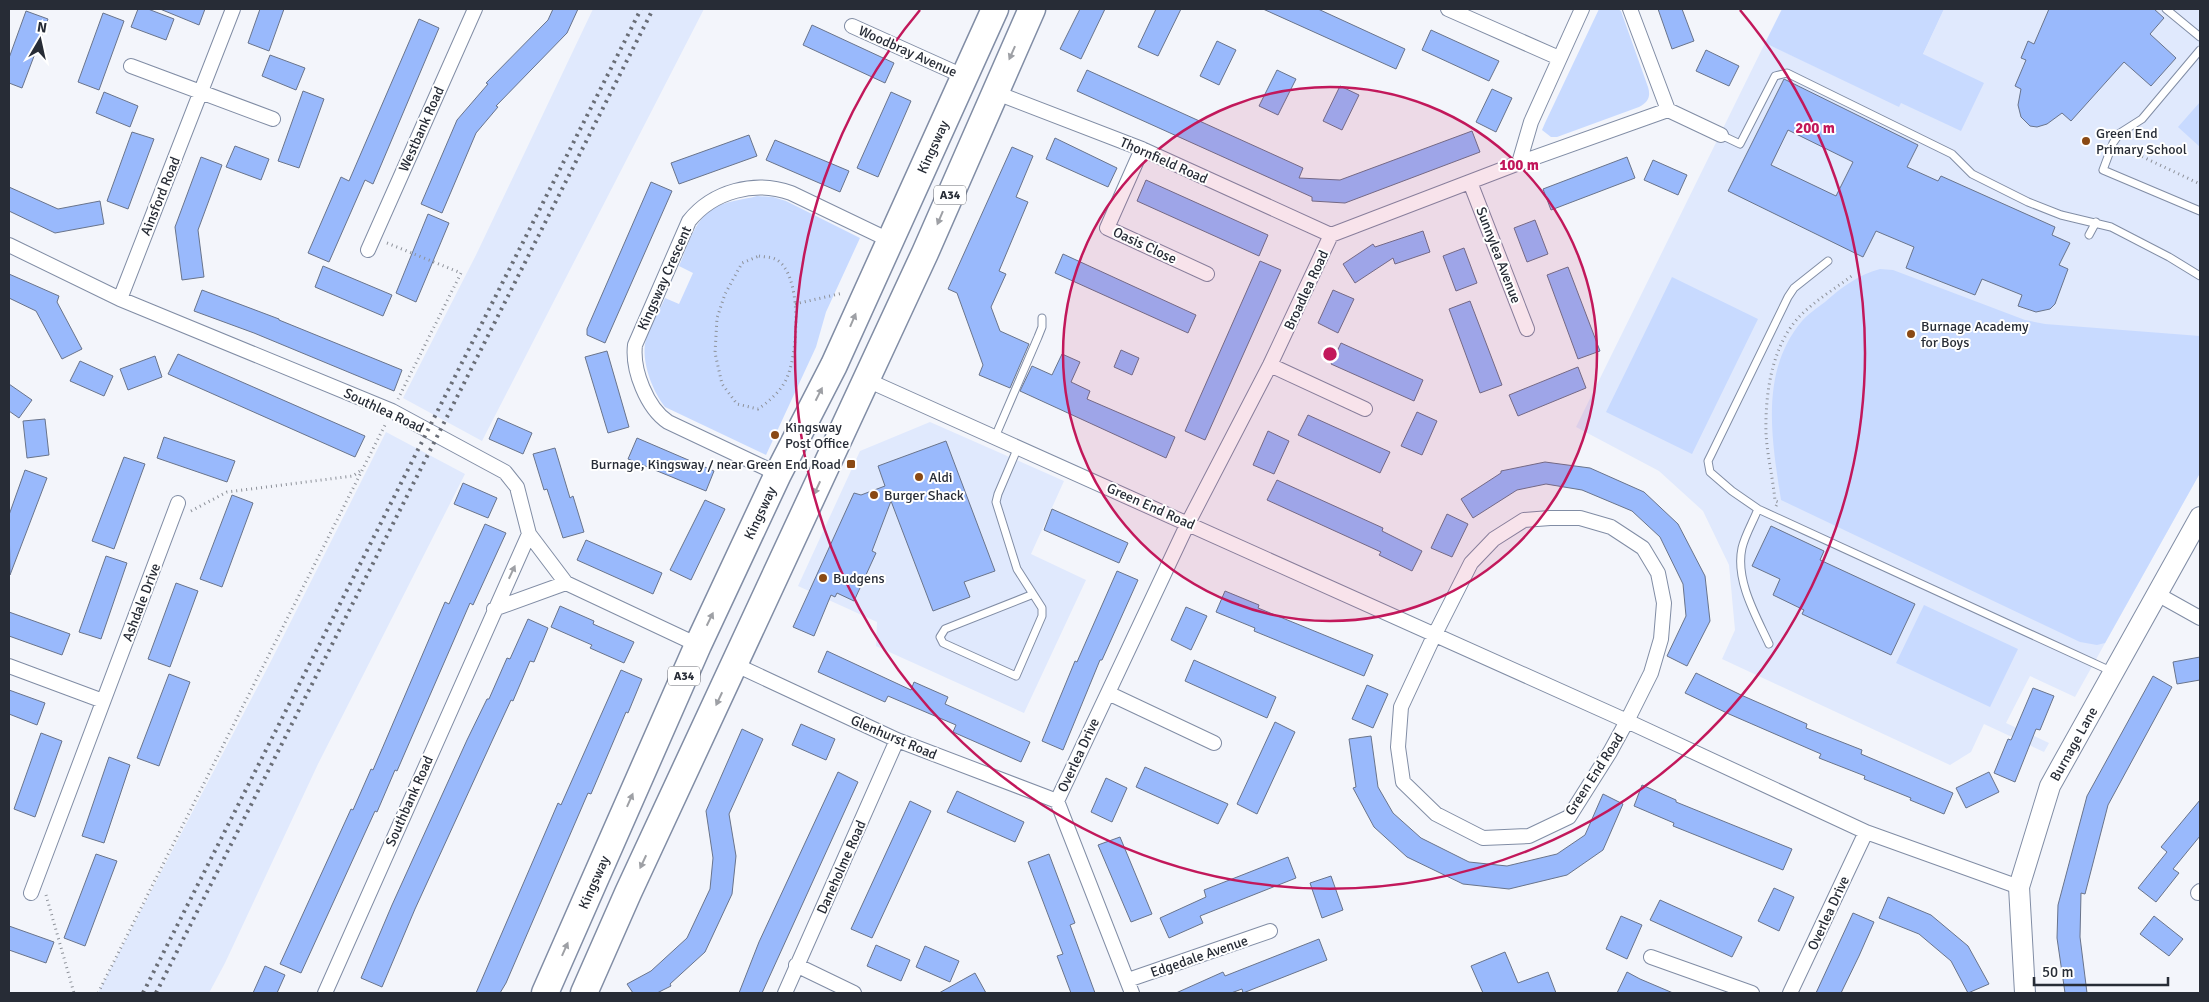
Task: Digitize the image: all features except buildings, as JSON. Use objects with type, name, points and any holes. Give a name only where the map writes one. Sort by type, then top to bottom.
[{"type":"highway","name":"Kingsway","points":[[545,993],[698,644],[778,474],[834,365],[867,287],[995,9]]},
{"type":"highway","name":"A34","points":[[584,993],[628,893],[736,665],[925,253],[1032,9]]},
{"type":"highway","points":[[834,365],[866,380]]},
{"type":"street","name":"Ainsford Road","points":[[120,299],[233,9]]},
{"type":"street","name":"Westbank Road","points":[[371,244],[475,9]]},
{"type":"street","points":[[1448,9],[1559,58]]},
{"type":"street","points":[[1519,163],[1531,122],[1582,9]]},
{"type":"street","points":[[1630,9],[1668,110],[1720,135]]},
{"type":"street","name":"Woodbray Avenue","points":[[852,26],[963,76]]},
{"type":"street","points":[[131,66],[201,94],[273,119]]},
{"type":"street","name":"Thornfield Road","points":[[994,92],[1142,148],[1331,236]]},
{"type":"street","name":"Broadlea Road","points":[[1188,523],[1270,365],[1331,236],[1519,163],[1668,110]]},
{"type":"street","name":"Oasis Close","points":[[1142,148],[1107,228],[1207,274]]},
{"type":"street","name":"Sunnylea Avenue","points":[[1470,182],[1527,329]]},
{"type":"street","name":"Kingsway Crescent","points":[[778,474],[659,416],[652,407],[635,367],[634,345],[689,221],[697,211],[716,198],[747,188],[775,188],[791,193],[889,240]]},
{"type":"street","name":"Southlea Road","points":[[9,245],[120,299],[392,411],[505,472],[517,487],[530,534],[566,583],[698,644]]},
{"type":"street","points":[[1270,365],[1365,409]]},
{"type":"street","name":"Green End Road","points":[[866,380],[1627,721],[1866,832],[2019,887]]},
{"type":"street","name":"Ashdale Drive","points":[[31,892],[178,503]]},
{"type":"street","name":"Burnage Lane","points":[[2025,993],[2019,887],[2050,786],[2200,517]]},
{"type":"street","name":"Green End Road","points":[[1580,518],[1611,527],[1643,548],[1658,573],[1664,604],[1661,640],[1651,673],[1610,752],[1569,818],[1529,836],[1483,838],[1436,814],[1403,782],[1398,747],[1402,707],[1434,636],[1471,563],[1494,539],[1524,520],[1580,518]]},
{"type":"street","name":"Overlea Drive","points":[[1130,987],[1057,801],[1188,523]]},
{"type":"street","name":"Southbank Road","points":[[325,993],[494,609],[530,534]]},
{"type":"street","points":[[494,609],[566,583]]},
{"type":"street","points":[[2158,594],[2200,618]]},
{"type":"street","name":"Glenhurst Road","points":[[736,665],[897,740],[1057,801]]},
{"type":"street","points":[[9,666],[103,701]]},
{"type":"street","points":[[1108,693],[1214,743]]},
{"type":"street","name":"Daneholme Road","points":[[785,993],[897,740]]},
{"type":"street","name":"Overlea Drive","points":[[1790,993],[1866,832]]},
{"type":"street","name":"Edgedale Avenue","points":[[1130,987],[1270,931]]},
{"type":"street","points":[[1651,957],[1752,993]]},
{"type":"street","points":[[796,966],[854,993]]},
{"type":"lane","points":[[2166,9],[2200,37]]},
{"type":"lane","points":[[2200,50],[2142,119],[2120,133],[2113,143],[2102,170],[2200,211]]},
{"type":"lane","points":[[1720,135],[1740,144],[1775,76],[1787,73],[1952,154],[1972,174],[2020,198],[2061,214],[2096,222],[2120,231],[2200,276]]},
{"type":"lane","points":[[2089,235],[2096,222]]},
{"type":"lane","points":[[1828,261],[1794,288],[1788,297],[1708,461],[1710,472],[1719,481],[1758,509],[2113,672]]},
{"type":"lane","points":[[995,437],[1042,327],[1042,318]]},
{"type":"lane","points":[[1018,447],[996,502],[1016,569],[1043,612],[1016,676],[943,643],[940,638],[945,629],[1032,595]]},
{"type":"lane","points":[[1758,509],[1742,548],[1742,565],[1749,599],[1769,644]]},
{"type":"path","points":[[2113,143],[2200,184]]},
{"type":"path","points":[[98,993],[462,274],[371,244]]},
{"type":"path","points":[[760,256],[775,259],[788,272],[795,304],[797,315],[795,351],[788,377],[771,401],[758,409],[737,404],[722,384],[715,353],[717,318],[725,294],[742,263],[760,256]]},
{"type":"path","points":[[1772,515],[1778,502],[1775,501],[1766,433],[1767,407],[1775,358],[1801,315],[1853,275]]},
{"type":"path","points":[[795,304],[867,287]]},
{"type":"path","points":[[171,521],[227,492],[353,476],[362,470]]},
{"type":"path","points":[[39,872],[74,993]]},
{"type":"shaded area","points":[[593,9],[704,9],[482,441],[403,398],[476,255]]},
{"type":"shaded area","points":[[1599,9],[1618,9],[1621,11],[1648,87],[1648,99],[1639,107],[1557,137],[1551,137],[1542,130]]},
{"type":"shaded area","points":[[1782,9],[1944,9],[1923,54],[1984,83],[1961,131],[1901,103],[1899,107],[1765,43]]},
{"type":"shaded area","name":"Burnage Academy for Boys","points":[[1944,9],[2200,9],[2200,473],[2075,697],[2030,676],[2006,723],[2049,743],[2044,752],[1984,724],[1971,752],[1950,765],[1722,659],[1735,630],[1729,565],[1703,511],[1659,471],[1576,427],[1765,43],[1899,106]]},
{"type":"shaded area","points":[[2200,102],[2200,147],[2178,127]]},
{"type":"shaded area","points":[[757,196],[773,197],[786,201],[860,238],[826,312],[816,347],[766,455],[665,407],[656,394],[645,360],[645,344],[648,332],[665,298],[679,304],[693,273],[679,266],[700,220],[717,206]]},
{"type":"shaded area","points":[[1880,269],[1893,270],[2025,320],[2045,324],[2200,336],[2200,473],[2105,643],[2097,645],[2080,642],[1781,500],[1774,454],[1772,408],[1774,384],[1779,362],[1788,341],[1804,318],[1838,291],[1857,278]]},
{"type":"shaded area","points":[[1672,277],[1758,319],[1692,454],[1606,412]]},
{"type":"shaded area","points":[[930,422],[1064,481],[1031,554],[1086,580],[1024,713],[876,646],[877,622],[798,586],[860,451]]},
{"type":"shaded area","points":[[386,432],[465,474],[318,764],[225,963],[209,993],[98,993],[270,663]]},
{"type":"shaded area","points":[[1924,605],[2018,649],[1990,707],[1896,663]]},
{"type":"railway","points":[[143,993],[641,9]]},
{"type":"railway","points":[[156,993],[653,9]]},
{"type":"place","name":"Green End Primary School","points":[[2086,141]]},
{"type":"place","name":"Burnage Academy for Boys","points":[[1911,334]]},
{"type":"place","name":"Kingsway Post Office","points":[[775,435]]},
{"type":"place","name":"Burnage, Kingsway / near Green End Road","points":[[851,464]]},
{"type":"place","name":"Aldi","points":[[919,477]]},
{"type":"place","name":"Burger Shack","points":[[874,495]]},
{"type":"place","name":"Budgens","points":[[823,578]]}]
